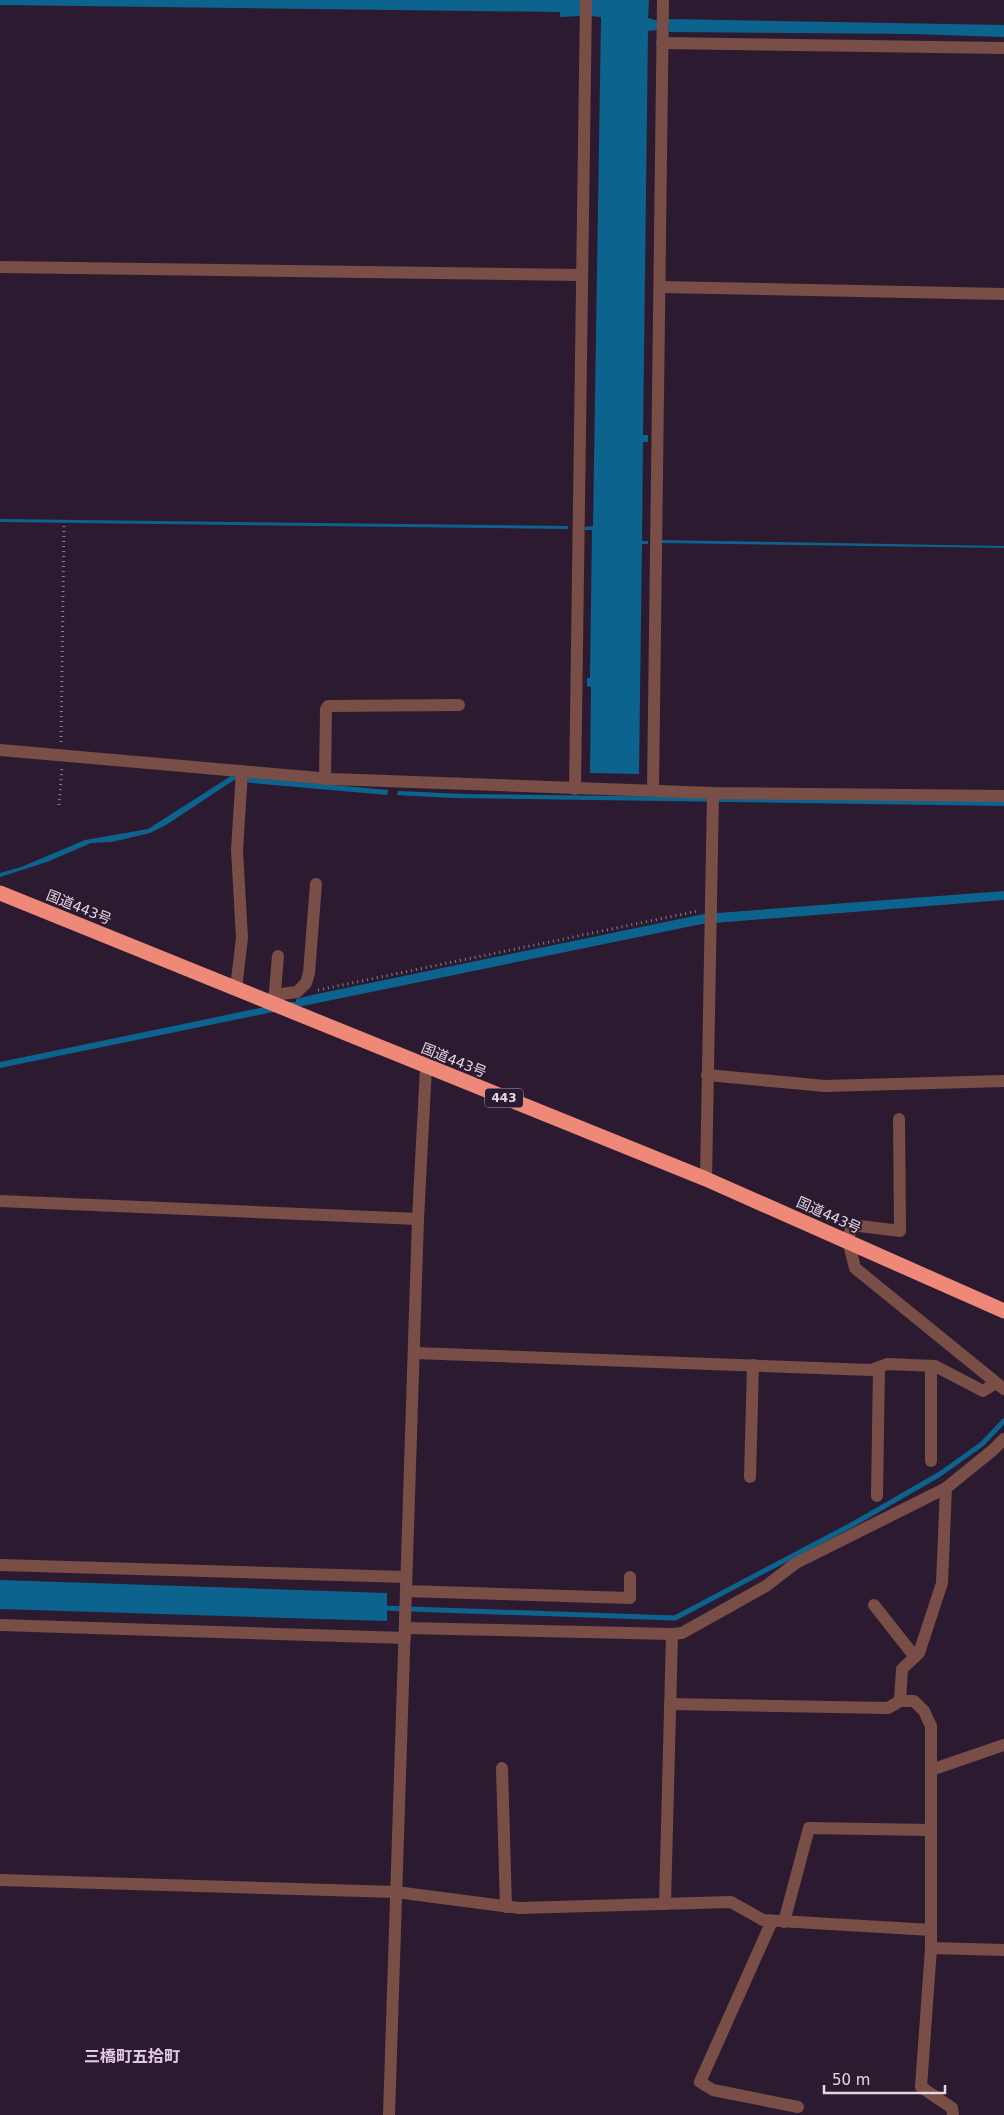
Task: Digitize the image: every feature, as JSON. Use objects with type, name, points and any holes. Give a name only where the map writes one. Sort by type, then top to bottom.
[{"type":"highway","name":"国道443号","points":[[0,892],[236,988],[274,999],[426,1067],[706,1179],[848,1240],[1004,1311]]},
{"type":"street","points":[[575,789],[586,0]]},
{"type":"street","points":[[653,790],[663,0]]},
{"type":"street","points":[[662,43],[1004,48]]},
{"type":"street","points":[[0,267],[581,275]]},
{"type":"street","points":[[660,288],[1004,294]]},
{"type":"street","points":[[325,778],[326,709],[328,706],[459,705]]},
{"type":"street","points":[[0,750],[325,778],[713,793],[1004,796]]},
{"type":"street","points":[[236,988],[242,938],[237,850],[242,771]]},
{"type":"street","points":[[706,1179],[713,793]]},
{"type":"street","points":[[278,956],[274,999],[297,992],[306,983],[309,974],[316,884]]},
{"type":"street","points":[[389,2115],[418,1218],[426,1067]]},
{"type":"street","points":[[707,1075],[825,1086],[1004,1081]]},
{"type":"street","points":[[899,1119],[900,1231],[852,1225],[848,1240],[855,1268],[1000,1386]]},
{"type":"street","points":[[0,1201],[418,1218]]},
{"type":"street","points":[[414,1353],[871,1370],[887,1364],[931,1366],[983,1391],[1000,1386]]},
{"type":"street","points":[[750,1477],[753,1365]]},
{"type":"street","points":[[930,1461],[931,1366]]},
{"type":"street","points":[[877,1496],[879,1367]]},
{"type":"street","points":[[0,1625],[405,1633],[682,1633],[766,1586],[796,1563],[946,1488],[1004,1439]]},
{"type":"street","points":[[900,1702],[902,1669],[920,1653],[942,1583],[946,1488]]},
{"type":"street","points":[[0,1565],[406,1577]]},
{"type":"street","points":[[406,1591],[630,1598],[630,1578]]},
{"type":"street","points":[[874,1606],[915,1657]]},
{"type":"street","points":[[664,1904],[672,1634]]},
{"type":"street","points":[[670,1704],[888,1708],[900,1702],[914,1701],[924,1711],[932,1726],[932,1830],[931,1948],[921,2087],[952,2108],[953,2115]]},
{"type":"street","points":[[932,1770],[1004,1745]]},
{"type":"street","points":[[502,1768],[506,1907]]},
{"type":"street","points":[[798,2107],[713,2090],[700,2082],[778,1921],[809,1828],[932,1830]]},
{"type":"street","points":[[0,1880],[396,1892],[519,1908],[731,1902],[763,1920],[931,1930]]},
{"type":"street","points":[[931,1948],[1004,1950]]},
{"type":"path","points":[[60,805],[64,525]]},
{"type":"path","points":[[297,992],[304,993],[662,920],[711,908]]},
{"type":"water","points":[[0,0],[580,0],[580,16],[560,17],[560,12],[0,5]]},
{"type":"water","points":[[590,0],[649,0],[648,18],[659,21],[659,30],[648,31],[643,435],[648,435],[648,442],[643,442],[642,541],[648,541],[648,544],[642,544],[639,774],[590,773],[591,687],[587,686],[587,678],[590,678],[592,530],[585,530],[585,527],[593,526],[601,17],[590,16]]},
{"type":"water","points":[[668,19],[1004,25],[1004,37],[913,34],[669,32]]},
{"type":"water","points":[[0,519],[568,526],[568,529],[0,522]]},
{"type":"water","points":[[660,540],[1004,546],[1004,548],[660,543]]},
{"type":"water","points":[[231,776],[388,790],[387,795],[234,780],[166,825],[150,833],[112,842],[91,843],[47,862],[0,877],[0,873],[21,867],[85,840],[148,829]]},
{"type":"water","points":[[398,791],[465,794],[1004,801],[1004,806],[453,798],[397,795]]},
{"type":"water","points":[[1004,891],[1004,900],[702,924],[0,1068],[0,1062],[296,1002],[296,999],[312,995],[704,914]]},
{"type":"water","points":[[0,1580],[387,1593],[387,1621],[0,1609]]},
{"type":"waterway","points":[[381,1608],[675,1618],[855,1523],[940,1474],[982,1444],[1004,1421]]},
{"type":"district","name":"三橋町五拾町","points":[[132,2056]]}]
